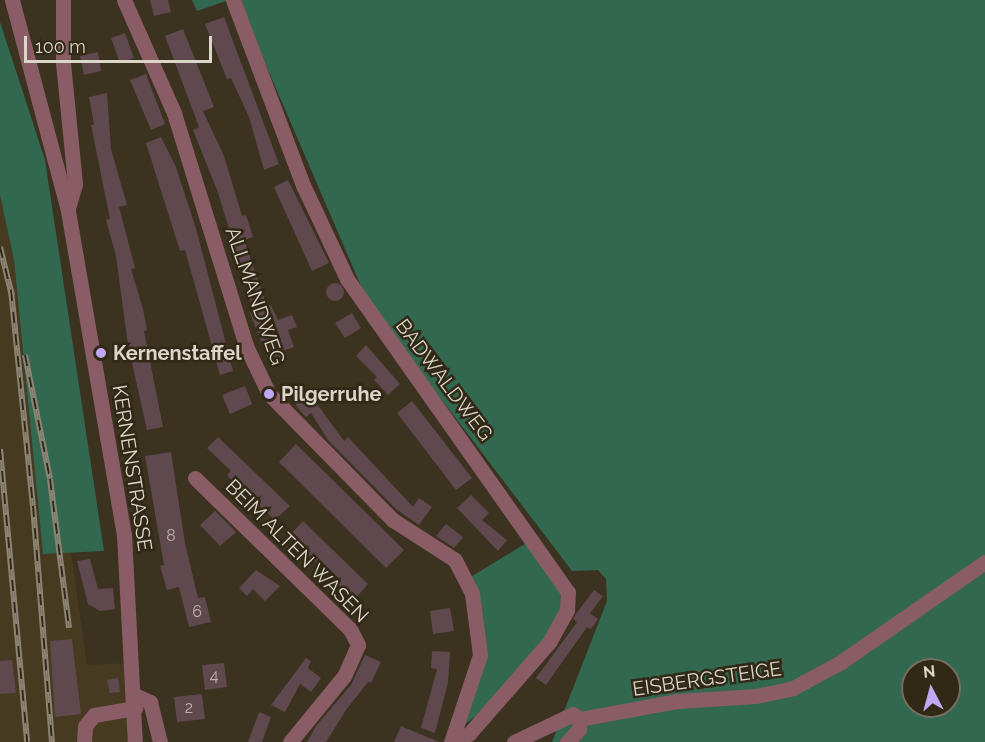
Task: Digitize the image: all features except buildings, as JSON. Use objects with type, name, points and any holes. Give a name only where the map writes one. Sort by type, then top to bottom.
[{"type":"street","points":[[12,0],[68,211]]},
{"type":"street","name":"KERNENSTRASSE","points":[[63,0],[63,63],[75,184],[68,211],[124,535],[135,702],[135,742]]},
{"type":"street","name":"ALLMANDWEG","points":[[124,0],[174,113],[246,346],[269,394],[393,519],[454,560],[472,594],[480,655],[452,741]]},
{"type":"street","name":"BADWALDWEG","points":[[233,0],[303,185],[347,279],[568,592],[567,610],[550,641],[470,734],[452,741]]},
{"type":"street","name":"BEIM ALTEN WASEN","points":[[195,478],[350,629],[358,645],[344,676],[290,742]]},
{"type":"street","name":"EISBERGSTEIGE","points":[[514,742],[557,718],[573,714],[580,719],[677,701],[756,696],[793,688],[841,662],[985,562]]},
{"type":"street","points":[[84,742],[85,726],[94,715],[135,702],[150,702],[160,742]]},
{"type":"street","points":[[567,742],[579,729],[580,719]]},
{"type":"shaded area","points":[[0,195],[14,260],[43,554],[71,552],[87,665],[126,663],[128,742],[0,742]]},
{"type":"green space","points":[[192,0],[229,0],[197,11]]},
{"type":"green space","points":[[238,0],[985,0],[985,742],[552,742],[607,601],[606,579],[598,570],[572,571],[397,341],[361,286]]},
{"type":"green space","points":[[0,22],[45,160],[104,551],[43,554],[14,260],[0,195]]},
{"type":"green space","points":[[528,542],[558,585],[563,603],[558,622],[482,711],[464,725],[483,670],[482,628],[469,578]]},
{"type":"railway","points":[[0,247],[12,296]]},
{"type":"railway","points":[[11,290],[33,506],[52,742]]},
{"type":"railway","points":[[25,355],[50,479],[69,628]]},
{"type":"railway","points":[[0,449],[27,742]]},
{"type":"place","name":"Kernenstaffel","points":[[101,353]]},
{"type":"place","name":"Pilgerruhe","points":[[269,394]]}]
